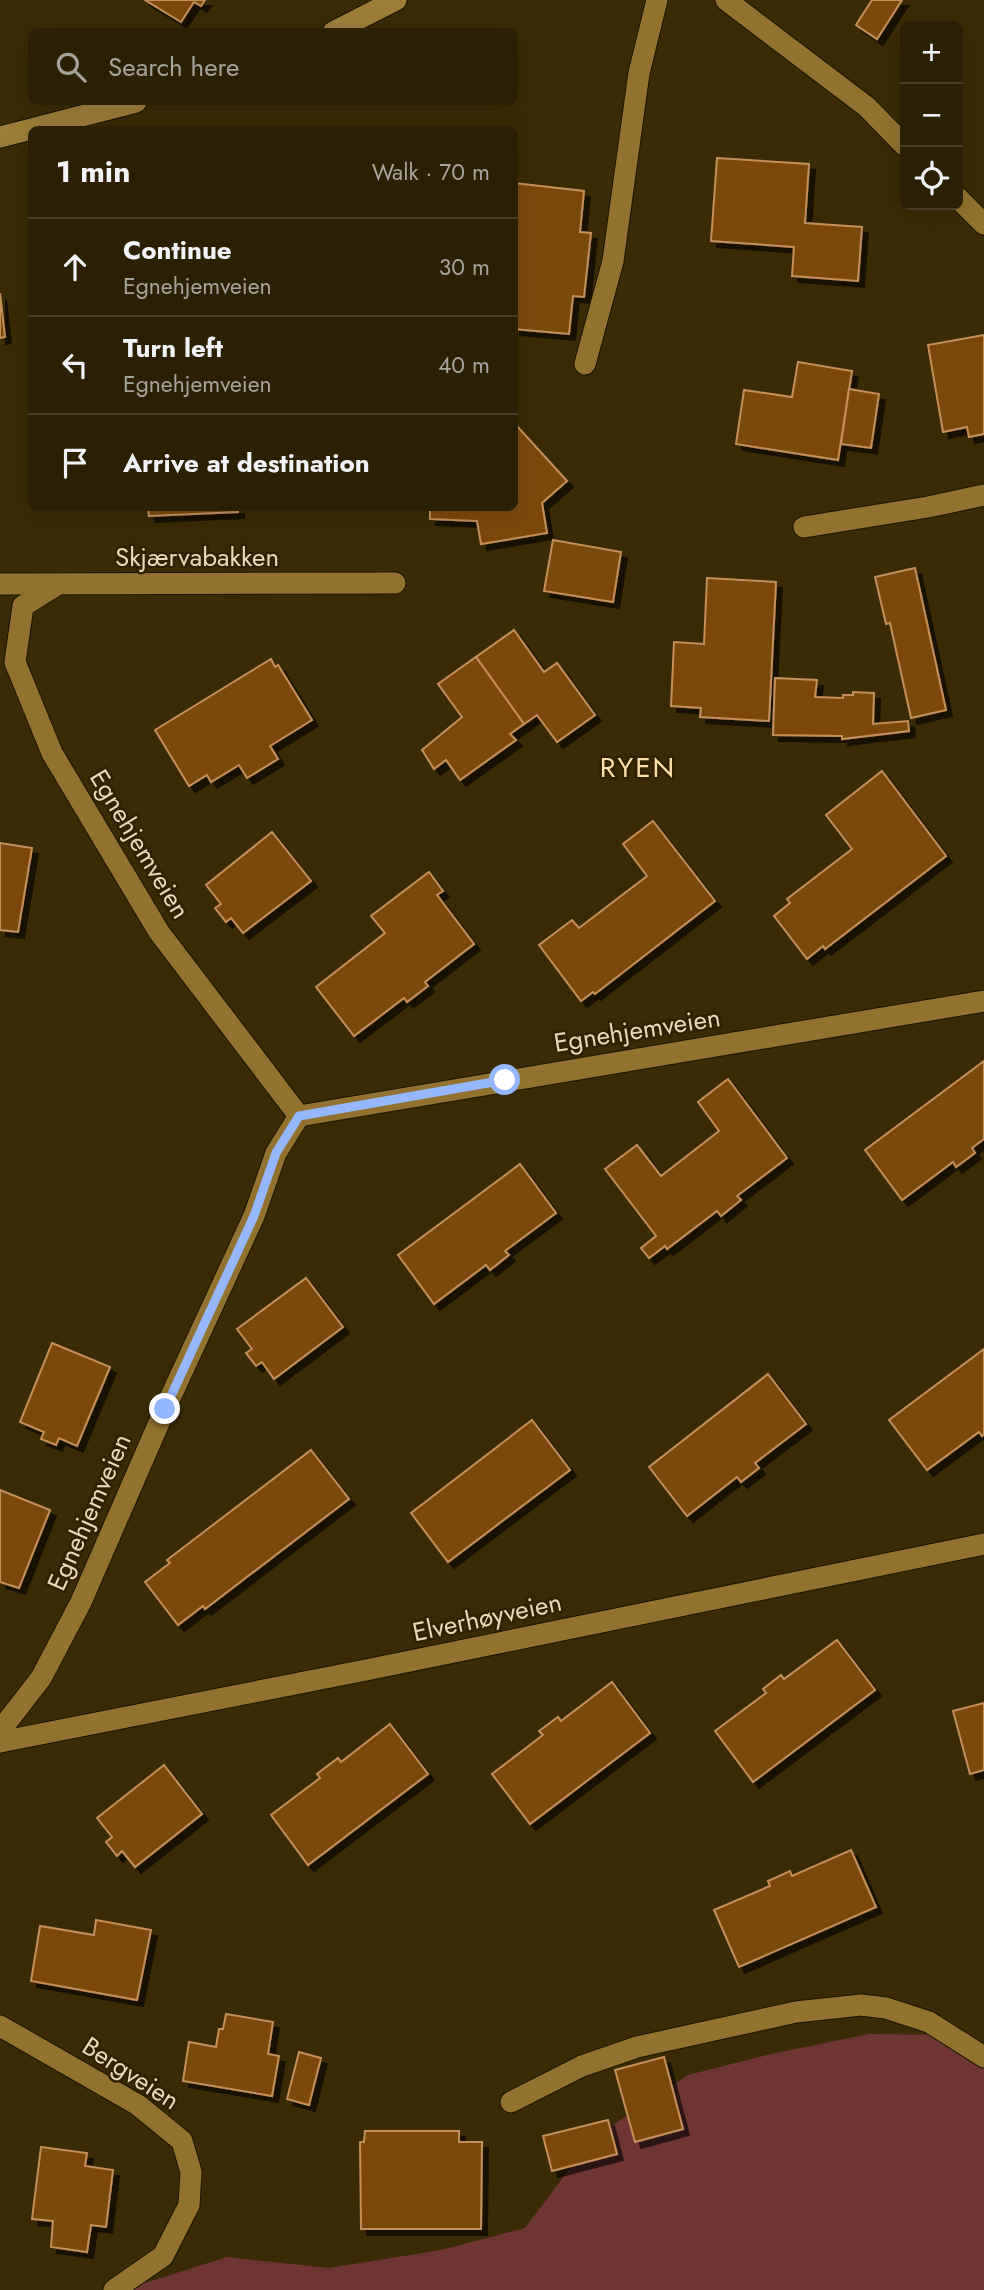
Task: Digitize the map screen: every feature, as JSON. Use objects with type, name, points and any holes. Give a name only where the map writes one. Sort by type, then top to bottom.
[{"type":"main road","points":[[341,28],[396,0]]},
{"type":"main road","points":[[43,126],[124,105]]},
{"type":"main road","points":[[0,137],[28,130]]},
{"type":"street","points":[[585,364],[613,261],[639,73],[657,0]]},
{"type":"street","points":[[726,0],[867,107],[900,141]]},
{"type":"street","points":[[963,203],[984,225]]},
{"type":"street","points":[[804,527],[984,495]]},
{"type":"street","name":"Skjærvabakken","points":[[0,584],[55,586],[395,583]]},
{"type":"street","name":"Egnehjemveien","points":[[55,586],[23,606],[15,662],[52,753],[159,932],[299,1116]]},
{"type":"street","name":"Egnehjemveien","points":[[0,1731],[41,1678],[81,1602],[165,1409],[254,1216],[276,1153],[299,1116],[984,1001]]},
{"type":"street","name":"Elverhøyveien","points":[[0,1742],[984,1544]]},
{"type":"street","points":[[511,2102],[582,2066],[637,2047],[796,2012],[861,2005],[886,2008],[929,2022],[984,2057]]},
{"type":"street","name":"Bergveien","points":[[0,2026],[138,2105],[183,2141],[191,2172],[189,2204],[163,2256],[114,2290]]},
{"type":"shaded area","points":[[869,2034],[950,2035],[984,2047],[984,2290],[123,2290],[227,2257],[329,2268],[441,2250],[525,2228],[592,2139],[688,2075],[771,2054]]},
{"type":"building","points":[[145,0],[205,0],[201,6],[194,2],[181,22]]},
{"type":"building","points":[[872,0],[902,0],[877,39],[856,25]]},
{"type":"building","points":[[717,158],[809,164],[805,223],[862,227],[858,281],[792,276],[794,247],[711,241]]},
{"type":"building","points":[[518,183],[584,191],[580,232],[591,233],[584,297],[573,296],[569,334],[518,329]]},
{"type":"building","points":[[0,293],[5,337],[0,338]]},
{"type":"building","points":[[984,335],[984,434],[969,437],[967,427],[943,432],[928,345]]},
{"type":"building","points":[[798,362],[852,371],[838,460],[736,444],[744,390],[792,397]]},
{"type":"building","points":[[849,389],[879,394],[871,448],[841,444]]},
{"type":"building","points":[[518,427],[567,481],[542,503],[547,533],[481,544],[477,521],[430,519],[430,511],[518,511]]},
{"type":"building","points":[[148,511],[238,511],[238,512],[149,516]]},
{"type":"building","points":[[553,540],[621,552],[613,602],[544,591]]},
{"type":"building","points":[[915,568],[946,710],[911,718],[890,623],[886,624],[875,577]]},
{"type":"building","points":[[707,578],[776,582],[769,721],[700,717],[701,708],[671,706],[674,642],[704,644]]},
{"type":"building","points":[[514,630],[544,672],[557,663],[595,715],[557,742],[537,715],[524,724],[476,657]]},
{"type":"building","points":[[476,657],[524,724],[510,734],[516,740],[460,780],[446,760],[434,769],[422,750],[462,717],[438,684]]},
{"type":"building","points":[[271,659],[275,667],[278,665],[312,720],[270,746],[278,759],[247,778],[239,765],[211,782],[207,775],[189,786],[155,730]]},
{"type":"building","points":[[775,678],[817,680],[815,697],[843,698],[843,695],[853,695],[853,692],[874,693],[873,724],[908,721],[909,731],[842,739],[842,736],[773,735]]},
{"type":"building","points":[[882,771],[946,856],[825,949],[823,946],[807,959],[774,916],[790,903],[787,899],[852,849],[826,815]]},
{"type":"building","points":[[653,821],[715,901],[595,994],[593,992],[581,1001],[539,945],[572,920],[579,928],[647,876],[623,844]]},
{"type":"building","points":[[272,832],[311,881],[243,933],[231,918],[226,922],[215,908],[221,904],[206,885]]},
{"type":"building","points":[[0,843],[32,848],[18,932],[0,930]]},
{"type":"building","points":[[429,872],[443,891],[437,895],[474,944],[425,982],[428,986],[407,1002],[404,998],[354,1036],[316,987],[385,933],[371,916]]},
{"type":"building","points":[[984,1061],[984,1139],[972,1148],[975,1153],[956,1167],[953,1162],[902,1200],[865,1150]]},
{"type":"building","points":[[728,1079],[787,1158],[737,1196],[741,1200],[721,1216],[717,1211],[667,1249],[665,1246],[649,1258],[641,1248],[656,1236],[605,1169],[637,1145],[661,1176],[719,1131],[698,1102]]},
{"type":"building","points":[[520,1164],[556,1213],[505,1251],[509,1255],[490,1270],[486,1265],[434,1304],[398,1255]]},
{"type":"building","points":[[306,1278],[343,1327],[274,1379],[262,1362],[256,1366],[246,1353],[252,1349],[237,1329]]},
{"type":"building","points":[[52,1343],[110,1367],[77,1446],[59,1438],[56,1445],[41,1439],[44,1432],[20,1422]]},
{"type":"building","points":[[984,1349],[984,1434],[982,1436],[979,1432],[927,1470],[889,1420]]},
{"type":"building","points":[[768,1374],[806,1424],[755,1463],[759,1468],[741,1482],[737,1477],[687,1516],[649,1467]]},
{"type":"building","points":[[532,1420],[570,1470],[448,1562],[411,1513]]},
{"type":"building","points":[[311,1450],[349,1499],[205,1609],[203,1606],[178,1625],[145,1582],[170,1563],[167,1560]]},
{"type":"building","points":[[0,1490],[50,1510],[19,1588],[0,1582]]},
{"type":"building","points":[[837,1640],[875,1690],[753,1782],[715,1731],[766,1693],[763,1689],[781,1675],[784,1679]]},
{"type":"building","points":[[612,1682],[650,1733],[530,1824],[492,1774],[543,1735],[539,1731],[558,1717],[561,1721]]},
{"type":"building","points":[[984,1703],[984,1770],[970,1774],[953,1711]]},
{"type":"building","points":[[390,1724],[428,1774],[308,1865],[271,1815],[320,1778],[317,1774],[338,1758],[341,1762]]},
{"type":"building","points":[[164,1765],[202,1814],[135,1867],[122,1851],[117,1856],[106,1842],[112,1837],[97,1818]]},
{"type":"building","points":[[851,1850],[876,1907],[739,1967],[714,1910],[770,1886],[768,1881],[790,1871],[792,1876]]},
{"type":"building","points":[[96,1920],[151,1930],[137,2000],[31,1981],[40,1926],[94,1935]]},
{"type":"building","points":[[226,2014],[273,2022],[268,2054],[279,2056],[272,2096],[183,2081],[189,2042],[216,2047],[219,2029],[223,2029]]},
{"type":"building","points":[[299,2052],[321,2058],[309,2105],[287,2099]]},
{"type":"building","points":[[664,2057],[683,2129],[635,2142],[615,2070]]},
{"type":"building","points":[[608,2120],[617,2154],[552,2171],[543,2136]]},
{"type":"building","points":[[365,2131],[459,2131],[459,2142],[482,2142],[481,2229],[361,2229],[360,2142],[364,2142]]},
{"type":"building","points":[[41,2147],[87,2153],[85,2166],[113,2170],[106,2227],[91,2225],[87,2252],[51,2247],[53,2221],[32,2219]]},
{"type":"district","name":"RYEN","points":[[638,767]]},
{"type":"route","points":[[165,1409],[254,1216],[276,1153],[299,1116],[505,1080]]}]
